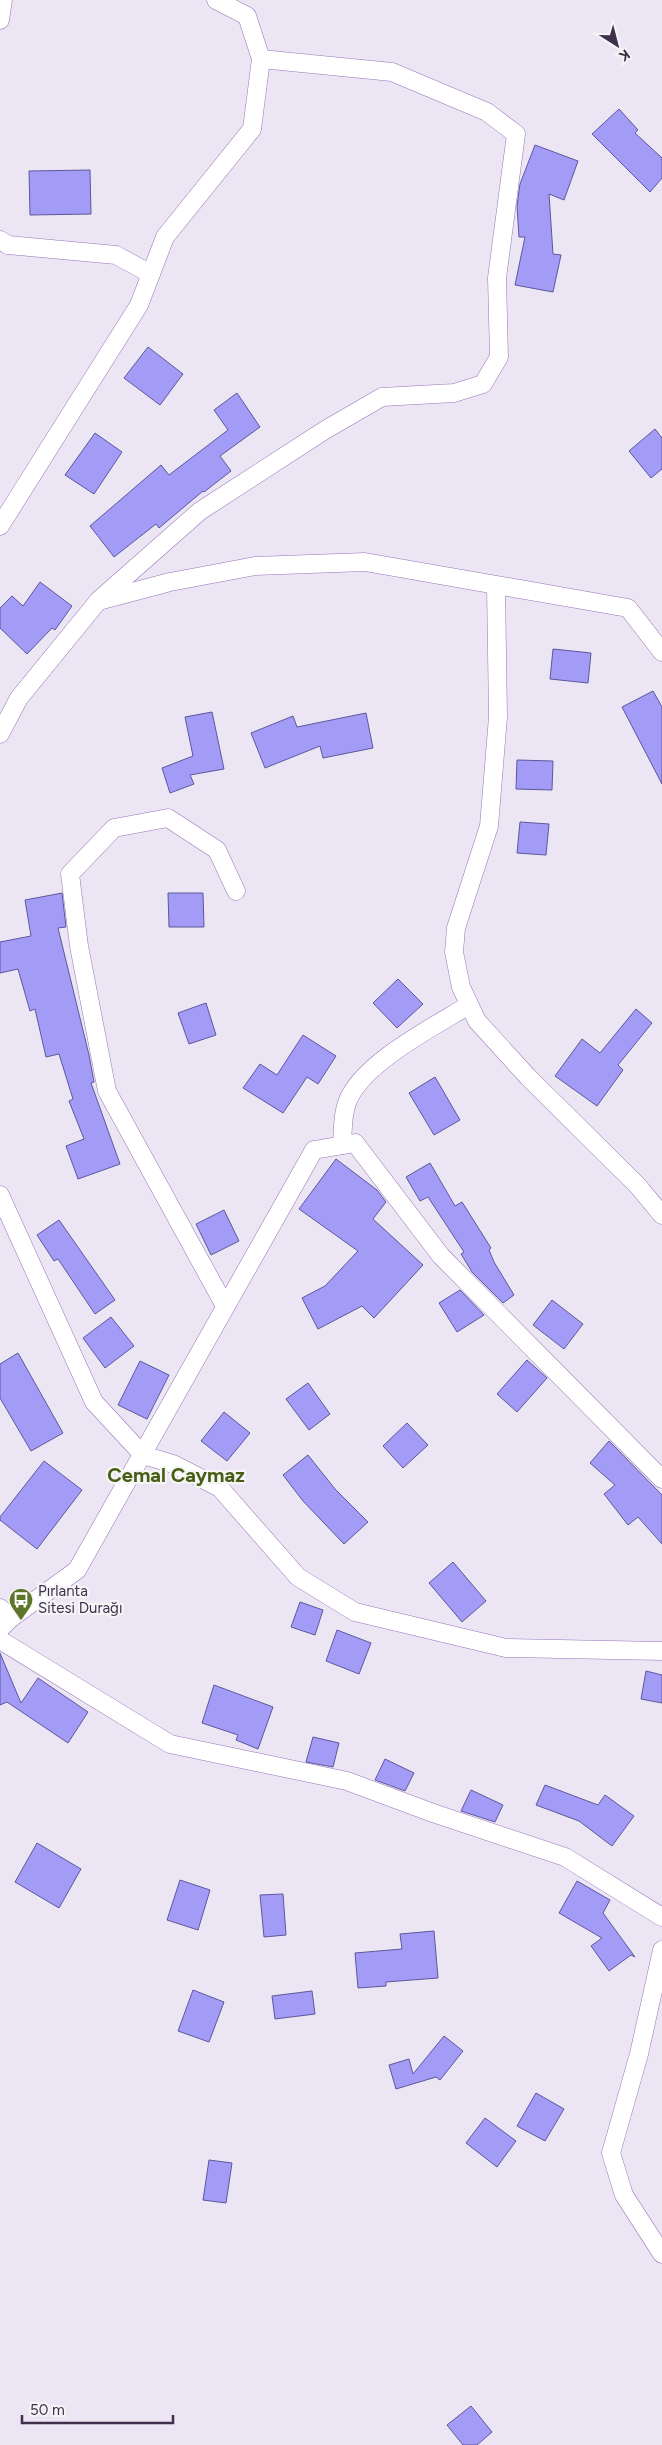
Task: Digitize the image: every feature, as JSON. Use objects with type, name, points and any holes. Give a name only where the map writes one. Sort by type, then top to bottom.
[{"type":"street","points":[[0,20],[3,0]]},
{"type":"street","points":[[0,526],[139,305],[165,237],[252,129],[261,59],[247,16],[216,0]]},
{"type":"street","points":[[0,734],[19,698],[99,600],[200,511],[325,430],[382,397],[454,393],[484,384],[499,357],[497,278],[516,134],[487,112],[392,72],[261,59]]},
{"type":"street","points":[[0,240],[8,245],[116,255],[151,274]]},
{"type":"street","points":[[99,600],[170,582],[255,566],[366,562],[628,608],[662,652]]},
{"type":"street","points":[[496,586],[498,716],[489,826],[456,928],[454,952],[461,987],[477,1021],[528,1077],[638,1186],[662,1216]]},
{"type":"street","points":[[225,1306],[107,1091],[79,946],[70,874],[114,828],[168,818],[217,850],[236,891]]},
{"type":"street","points":[[342,1146],[346,1104],[354,1089],[389,1054],[469,1004]]},
{"type":"street","points":[[4,1618],[77,1570],[314,1150],[355,1143],[441,1256],[662,1479]]},
{"type":"street","points":[[0,1195],[94,1402],[143,1455],[173,1464],[220,1488],[298,1577],[355,1612],[506,1648],[662,1651]]},
{"type":"street","points":[[0,1640],[170,1744],[347,1781],[433,1813],[565,1857],[662,1917]]},
{"type":"street","points":[[662,1950],[639,2054],[611,2153],[624,2195],[662,2254]]},
{"type":"building","points":[[619,109],[638,130],[635,133],[662,158],[662,178],[650,192],[592,134]]},
{"type":"building","points":[[535,145],[578,161],[564,200],[549,194],[553,254],[561,255],[553,292],[515,285],[525,237],[519,237],[517,206],[520,184]]},
{"type":"building","points":[[90,170],[91,214],[30,215],[29,171]]},
{"type":"building","points":[[148,347],[183,374],[160,405],[124,378]]},
{"type":"building","points":[[237,393],[260,427],[220,456],[231,471],[203,491],[159,528],[156,524],[114,557],[90,526],[161,465],[169,475],[228,430],[214,410]]},
{"type":"building","points":[[655,429],[662,438],[662,469],[651,478],[629,451]]},
{"type":"building","points":[[95,433],[122,452],[94,494],[65,475]]},
{"type":"building","points":[[40,582],[72,606],[55,630],[52,628],[27,654],[0,628],[0,608],[12,596],[23,606]]},
{"type":"building","points":[[553,649],[591,653],[588,683],[550,679]]},
{"type":"building","points":[[653,691],[662,707],[662,784],[622,707]]},
{"type":"building","points":[[212,712],[224,769],[190,775],[194,784],[170,793],[162,768],[193,756],[185,717]]},
{"type":"building","points":[[366,713],[373,748],[323,758],[320,746],[265,768],[251,733],[293,716],[297,727]]},
{"type":"building","points":[[517,760],[553,761],[552,790],[516,789]]},
{"type":"building","points":[[520,822],[549,824],[546,855],[517,853]]},
{"type":"building","points":[[62,893],[66,927],[58,928],[89,1055],[94,1082],[91,1083],[120,1164],[78,1179],[66,1146],[84,1139],[69,1101],[73,1099],[59,1054],[46,1057],[35,1009],[30,1011],[18,969],[0,973],[0,942],[31,936],[25,900]]},
{"type":"building","points":[[168,893],[203,893],[204,927],[169,927]]},
{"type":"building","points":[[398,979],[423,1004],[397,1028],[373,1003]]},
{"type":"building","points":[[206,1003],[216,1035],[189,1044],[178,1013]]},
{"type":"building","points":[[636,1009],[652,1023],[618,1065],[623,1070],[597,1106],[555,1076],[582,1039],[600,1053]]},
{"type":"building","points":[[303,1035],[336,1056],[318,1084],[307,1077],[283,1113],[243,1088],[260,1064],[277,1075]]},
{"type":"building","points":[[435,1077],[460,1120],[434,1135],[409,1093]]},
{"type":"building","points":[[336,1159],[377,1190],[386,1202],[373,1219],[423,1265],[374,1318],[362,1306],[318,1329],[302,1298],[325,1286],[358,1251],[299,1209]]},
{"type":"building","points":[[430,1163],[455,1206],[462,1202],[491,1248],[489,1250],[494,1262],[514,1295],[503,1303],[472,1272],[461,1254],[464,1252],[428,1197],[420,1201],[406,1177]]},
{"type":"building","points":[[224,1210],[239,1241],[211,1255],[196,1224]]},
{"type":"building","points":[[59,1220],[115,1300],[95,1314],[58,1259],[54,1261],[37,1235]]},
{"type":"building","points":[[460,1290],[484,1315],[457,1332],[439,1303]]},
{"type":"building","points":[[552,1300],[583,1324],[564,1349],[533,1325]]},
{"type":"building","points":[[111,1317],[134,1346],[105,1368],[83,1338]]},
{"type":"building","points":[[18,1353],[63,1433],[31,1451],[0,1398],[0,1364]]},
{"type":"building","points":[[527,1360],[547,1378],[517,1412],[497,1394]]},
{"type":"building","points":[[140,1361],[169,1375],[147,1419],[118,1405]]},
{"type":"building","points":[[308,1383],[330,1414],[309,1430],[286,1399]]},
{"type":"building","points":[[224,1412],[250,1433],[227,1461],[201,1441]]},
{"type":"building","points":[[407,1423],[428,1445],[403,1468],[383,1446]]},
{"type":"building","points":[[609,1441],[662,1495],[662,1544],[638,1517],[628,1525],[604,1494],[615,1485],[590,1463]]},
{"type":"building","points":[[308,1455],[335,1489],[368,1522],[344,1544],[303,1501],[283,1475]]},
{"type":"building","points":[[44,1461],[82,1490],[37,1549],[0,1520],[0,1517]]},
{"type":"building","points":[[453,1562],[486,1601],[462,1622],[429,1583]]},
{"type":"building","points":[[300,1602],[323,1610],[315,1635],[291,1627]]},
{"type":"building","points":[[337,1630],[371,1643],[359,1674],[326,1661]]},
{"type":"building","points":[[0,1653],[21,1703],[38,1678],[88,1712],[68,1743],[7,1702],[0,1705]]},
{"type":"building","points":[[646,1671],[662,1675],[662,1703],[641,1699]]},
{"type":"building","points":[[214,1685],[273,1707],[258,1749],[236,1740],[238,1735],[202,1723]]},
{"type":"building","points":[[313,1737],[339,1743],[333,1767],[306,1762]]},
{"type":"building","points":[[385,1759],[414,1773],[405,1791],[375,1780]]},
{"type":"building","points":[[545,1785],[598,1805],[605,1795],[634,1816],[612,1846],[579,1821],[536,1805]]},
{"type":"building","points":[[471,1790],[503,1805],[495,1822],[461,1811]]},
{"type":"building","points":[[37,1843],[81,1869],[59,1908],[15,1882]]},
{"type":"building","points":[[180,1880],[210,1890],[198,1930],[167,1920]]},
{"type":"building","points":[[577,1881],[610,1900],[603,1913],[635,1957],[631,1955],[609,1971],[591,1946],[602,1938],[559,1913]]},
{"type":"building","points":[[283,1894],[286,1935],[264,1937],[260,1895]]},
{"type":"building","points":[[434,1931],[438,1978],[386,1982],[386,1986],[358,1988],[355,1953],[402,1949],[400,1934]]},
{"type":"building","points":[[193,1990],[224,2002],[209,2042],[178,2031]]},
{"type":"building","points":[[312,1991],[315,2014],[275,2019],[272,1996]]},
{"type":"building","points":[[444,2036],[463,2051],[440,2080],[436,2077],[396,2089],[389,2065],[409,2059],[413,2074]]},
{"type":"building","points":[[536,2093],[564,2109],[545,2141],[517,2126]]},
{"type":"building","points":[[485,2118],[516,2141],[497,2167],[466,2143]]},
{"type":"building","points":[[209,2160],[232,2163],[226,2203],[203,2200]]},
{"type":"building","points":[[471,2406],[492,2432],[477,2445],[463,2445],[447,2425]]},
{"type":"place","name":"Pırlanta Sitesi Durağı","points":[[21,1621]]},
{"type":"district","name":"Cemal Caymaz","points":[[176,1475]]}]
